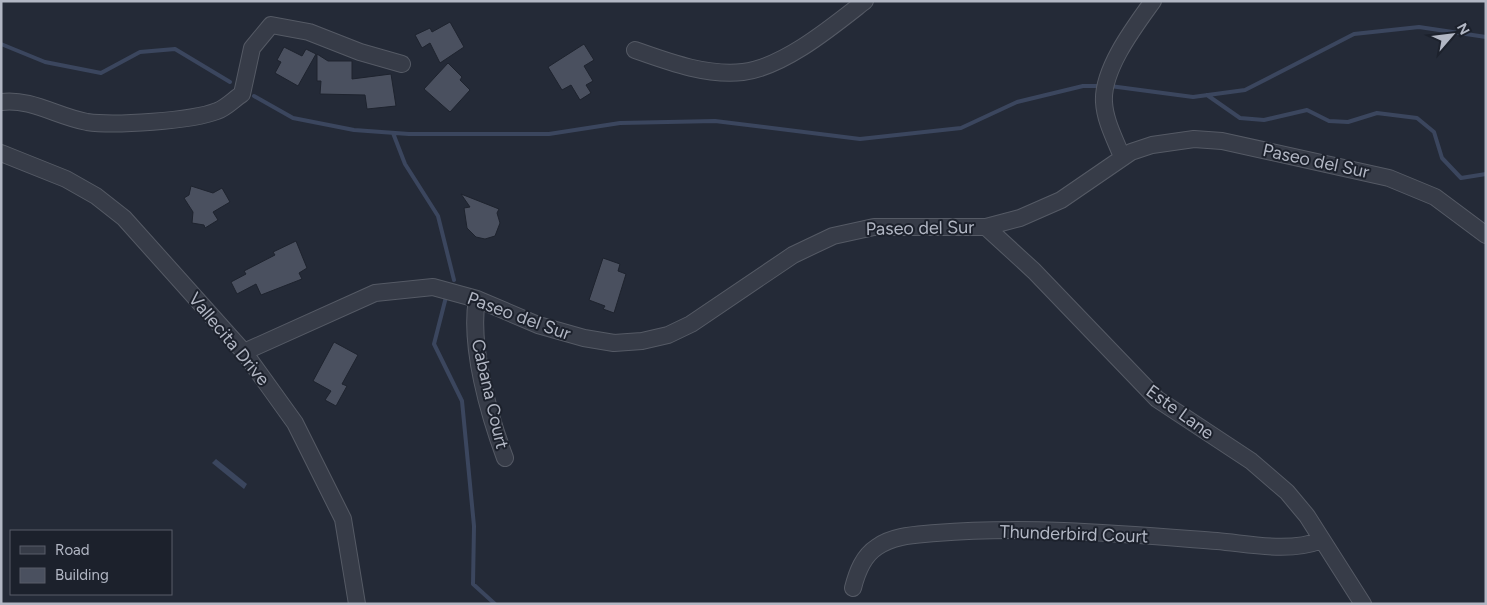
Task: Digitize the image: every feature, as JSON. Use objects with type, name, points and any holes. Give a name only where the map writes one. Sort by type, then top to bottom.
[{"type":"street","points":[[635,50],[691,68],[732,72],[749,71],[765,66],[793,51],[865,1]]},
{"type":"street","points":[[1122,157],[1106,114],[1104,101],[1106,86],[1124,45],[1153,1]]},
{"type":"street","points":[[1,102],[20,102],[87,122],[123,123],[177,119],[217,111],[242,94],[252,48],[271,24],[309,32],[360,52],[402,64]]},
{"type":"street","name":"Paseo del Sur","points":[[244,352],[375,293],[432,287],[477,299],[538,325],[584,338],[614,342],[642,341],[668,335],[691,324],[788,258],[833,236],[874,227],[986,227],[1020,218],[1061,200],[1091,181],[1122,157],[1158,144],[1208,139],[1367,171],[1400,181],[1435,197],[1486,234]]},
{"type":"street","name":"Vallecita Drive","points":[[1,154],[66,179],[96,196],[124,218],[244,352],[295,423],[344,519],[356,604]]},
{"type":"street","name":"Este Lane","points":[[986,227],[1034,272],[1157,399],[1237,451],[1276,481],[1298,504],[1363,604]]},
{"type":"street","name":"Cabana Court","points":[[477,299],[475,319],[478,354],[494,427],[505,458]]},
{"type":"street","name":"Thunderbird Court","points":[[853,588],[861,565],[876,547],[886,541],[911,536],[1011,530],[1292,547],[1322,540]]},
{"type":"water","points":[[216,459],[247,484],[244,489],[212,463]]},
{"type":"building","points":[[450,22],[464,47],[440,63],[430,43],[422,48],[415,35],[430,28],[432,32]]},
{"type":"building","points":[[584,44],[594,60],[584,66],[593,81],[586,85],[591,93],[580,100],[571,85],[562,90],[548,67]]},
{"type":"building","points":[[284,47],[302,56],[306,49],[316,54],[298,86],[275,73],[281,62],[277,60]]},
{"type":"building","points":[[317,54],[328,61],[352,61],[352,79],[391,74],[396,106],[367,109],[365,95],[320,94],[321,81],[317,81]]},
{"type":"building","points":[[448,63],[462,77],[460,80],[470,90],[450,112],[424,89]]},
{"type":"building","points":[[191,186],[213,193],[222,188],[230,202],[213,212],[218,220],[205,228],[204,225],[192,223],[193,212],[184,198],[189,195]]},
{"type":"building","points":[[461,194],[499,209],[497,213],[500,223],[495,236],[485,239],[476,237],[467,228],[464,208],[470,207]]},
{"type":"building","points":[[296,241],[307,268],[299,273],[302,279],[261,295],[256,284],[237,294],[231,282],[246,274],[244,271],[275,255],[273,252]]},
{"type":"building","points":[[603,258],[620,264],[618,271],[626,274],[614,313],[603,309],[605,306],[589,300]]},
{"type":"building","points":[[334,342],[358,355],[342,384],[347,386],[336,406],[325,400],[331,391],[313,381]]},
{"type":"waterway","points":[[1110,86],[1193,97],[1245,90],[1354,34],[1419,27],[1486,37]]},
{"type":"waterway","points":[[1,44],[45,62],[101,73],[140,52],[175,49],[230,82]]},
{"type":"waterway","points":[[254,96],[293,118],[354,130],[409,134],[549,134],[620,123],[715,121],[860,139],[961,128],[1017,102],[1083,86],[1100,86]]},
{"type":"waterway","points":[[1207,95],[1240,118],[1264,120],[1307,110],[1329,121],[1348,122],[1377,113],[1417,118],[1434,132],[1442,158],[1461,178],[1486,174]]},
{"type":"waterway","points":[[393,133],[405,164],[438,216],[454,280]]},
{"type":"waterway","points":[[446,297],[434,344],[462,401],[474,526],[473,584],[495,604]]}]
